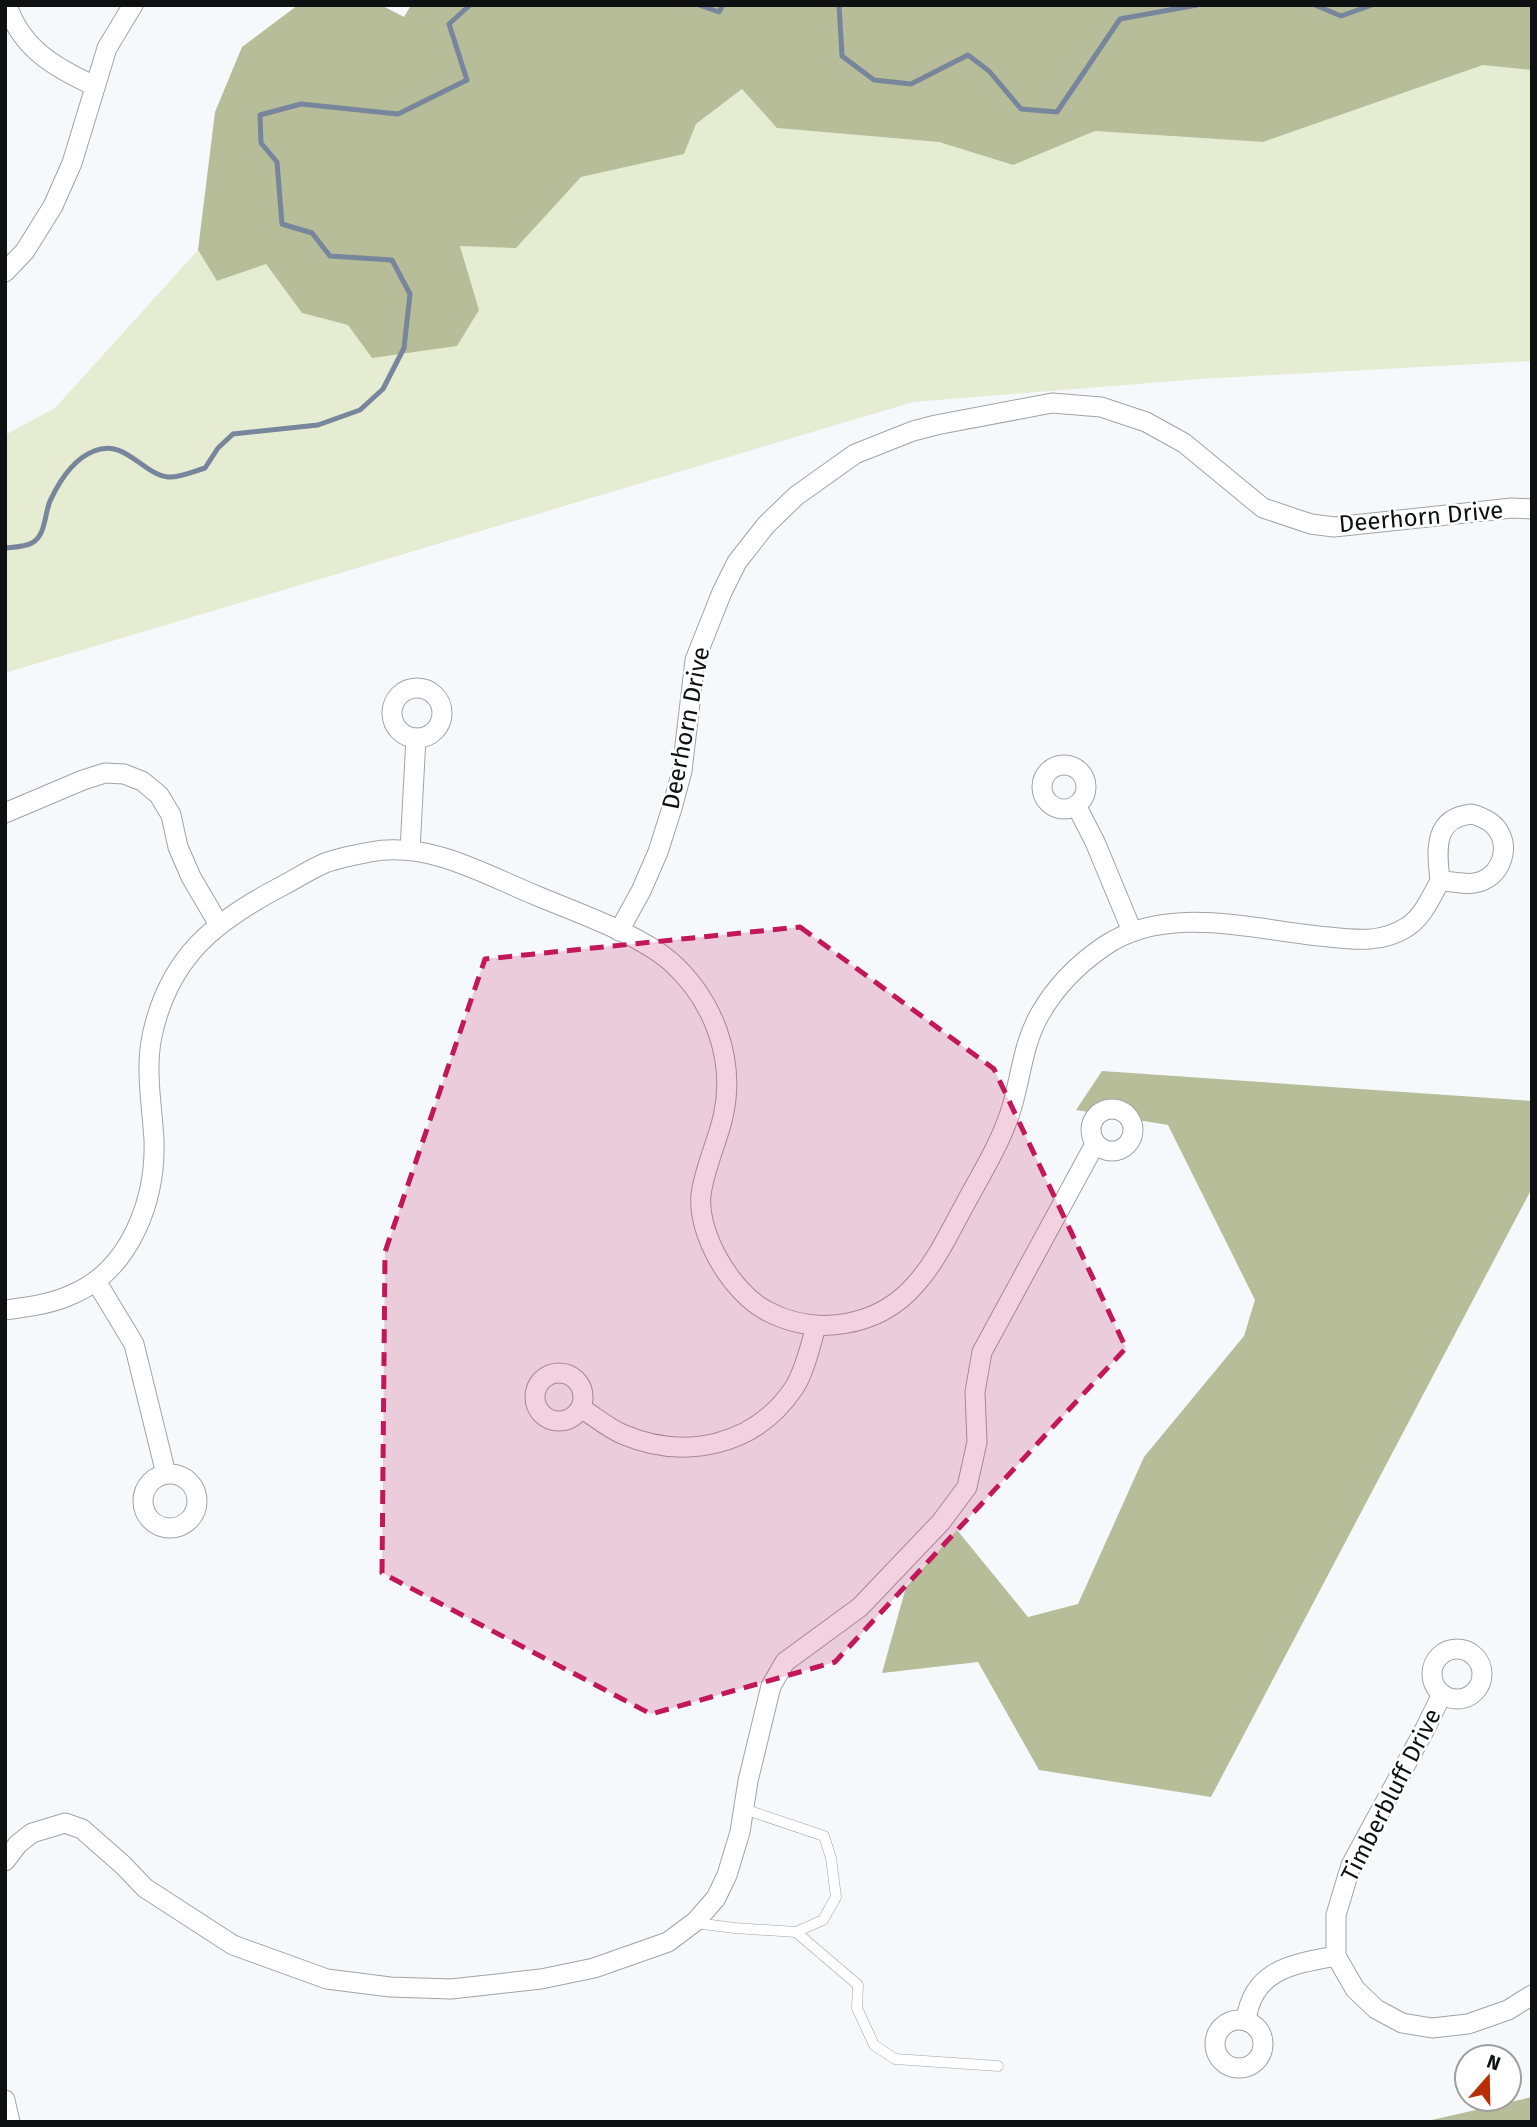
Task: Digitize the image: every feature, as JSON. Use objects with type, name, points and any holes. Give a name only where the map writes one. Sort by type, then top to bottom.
[{"type":"street","points":[[7,5],[11,18],[29,45],[73,76],[95,86]]},
{"type":"street","points":[[5,272],[25,251],[52,206],[72,163],[107,48],[133,5]]},
{"type":"street","name":"Deerhorn Drive","points":[[619,931],[658,852],[672,808],[682,771],[695,660],[722,592],[737,562],[766,525],[796,495],[855,454],[936,425],[1052,403],[1101,407],[1146,422],[1184,443],[1263,508],[1311,524],[1334,527],[1512,508],[1532,509]]},
{"type":"street","points":[[410,850],[416,738]]},
{"type":"street","points":[[5,813],[105,773],[124,774],[142,782],[159,795],[171,815],[178,847],[191,877],[218,923]]},
{"type":"street","points":[[1077,807],[1096,842],[1132,931]]},
{"type":"street","points":[[5,1310],[71,1295],[96,1281],[136,1233],[150,1196],[154,1144],[149,1083],[152,1037],[165,997],[192,950],[218,923],[256,899],[327,862],[377,851],[410,850],[443,857],[619,931],[668,959],[705,1003],[723,1042],[728,1084],[724,1115],[701,1198],[705,1225],[716,1255],[743,1293],[761,1309],[816,1327],[837,1325],[883,1311],[916,1284],[936,1256],[994,1150],[1011,1111],[1027,1041],[1039,1015],[1055,992],[1081,964],[1108,943],[1132,931],[1205,922],[1361,942],[1405,929],[1419,916],[1440,881]]},
{"type":"street","points":[[5,1861],[18,1844],[32,1833],[65,1823],[82,1829],[145,1888],[233,1945],[327,1979],[390,1987],[452,1989],[541,1979],[594,1968],[668,1942],[694,1923],[716,1898],[727,1875],[740,1832],[771,1686],[785,1662],[860,1607],[941,1522],[967,1487],[977,1443],[975,1392],[982,1352],[1095,1144]]},
{"type":"street","points":[[96,1281],[134,1344],[166,1474]]},
{"type":"street","points":[[581,1408],[619,1433],[668,1448],[708,1446],[736,1437],[778,1409],[796,1386],[816,1327]]},
{"type":"street","name":"Timberbluff Drive","points":[[1442,1694],[1351,1865],[1336,1915],[1336,1956],[1355,1989],[1376,2009],[1402,2023],[1433,2028],[1468,2024],[1508,2010],[1532,1995]]},
{"type":"street","points":[[1246,2021],[1248,2002],[1260,1984],[1286,1967],[1336,1956]]},
{"type":"street","points":[[5,2100],[10,2122]]},
{"type":"lane","points":[[694,1923],[796,1931],[823,1920],[836,1897],[831,1858],[824,1836],[744,1809]]},
{"type":"lane","points":[[796,1931],[858,1985],[857,2008],[874,2045],[895,2059],[998,2066]]},
{"type":"highlighted area","points":[[800,927],[994,1069],[1126,1348],[835,1662],[651,1714],[382,1573],[385,1252],[485,959]]},
{"type":"green space","points":[[298,5],[381,5],[404,17],[411,5],[1532,5],[1532,70],[1483,65],[1263,142],[1095,131],[1013,165],[939,142],[777,128],[742,89],[696,124],[684,154],[581,177],[516,248],[460,246],[479,310],[457,346],[372,358],[348,325],[302,313],[266,264],[217,281],[198,250],[215,112],[242,47]]},
{"type":"green space","points":[[1483,65],[1532,70],[1532,361],[1200,379],[913,402],[5,673],[5,435],[55,408],[198,250],[217,281],[266,264],[302,313],[348,325],[479,310],[460,246],[516,247],[581,177],[684,154],[696,124],[742,89],[778,128],[939,142],[1012,165],[1095,131],[1263,142]]},
{"type":"green space","points":[[1102,1071],[1532,1101],[1532,1188],[1211,1797],[1039,1770],[978,1662],[882,1673],[906,1587],[957,1530],[1028,1617],[1078,1604],[1144,1457],[1244,1336],[1255,1300],[1168,1125],[1076,1110]]},
{"type":"green space","points":[[1532,2097],[1532,2122],[1423,2122],[1462,2113],[1523,2113],[1523,2099]]},
{"type":"waterway","points":[[5,548],[26,545],[37,539],[43,529],[49,504],[68,471],[94,451],[115,449],[159,474],[177,476],[205,468],[218,448],[233,434],[318,425],[360,410],[383,389],[404,348],[410,294],[392,260],[330,256],[312,233],[282,224],[277,162],[261,143],[260,115],[301,104],[398,114],[467,80],[449,24],[470,5]]},
{"type":"waterway","points":[[699,5],[719,12],[723,5]]},
{"type":"waterway","points":[[839,5],[842,56],[874,80],[911,84],[968,55],[989,71],[1021,109],[1057,112],[1120,19],[1197,5]]},
{"type":"waterway","points":[[1315,5],[1341,16],[1372,5]]}]
